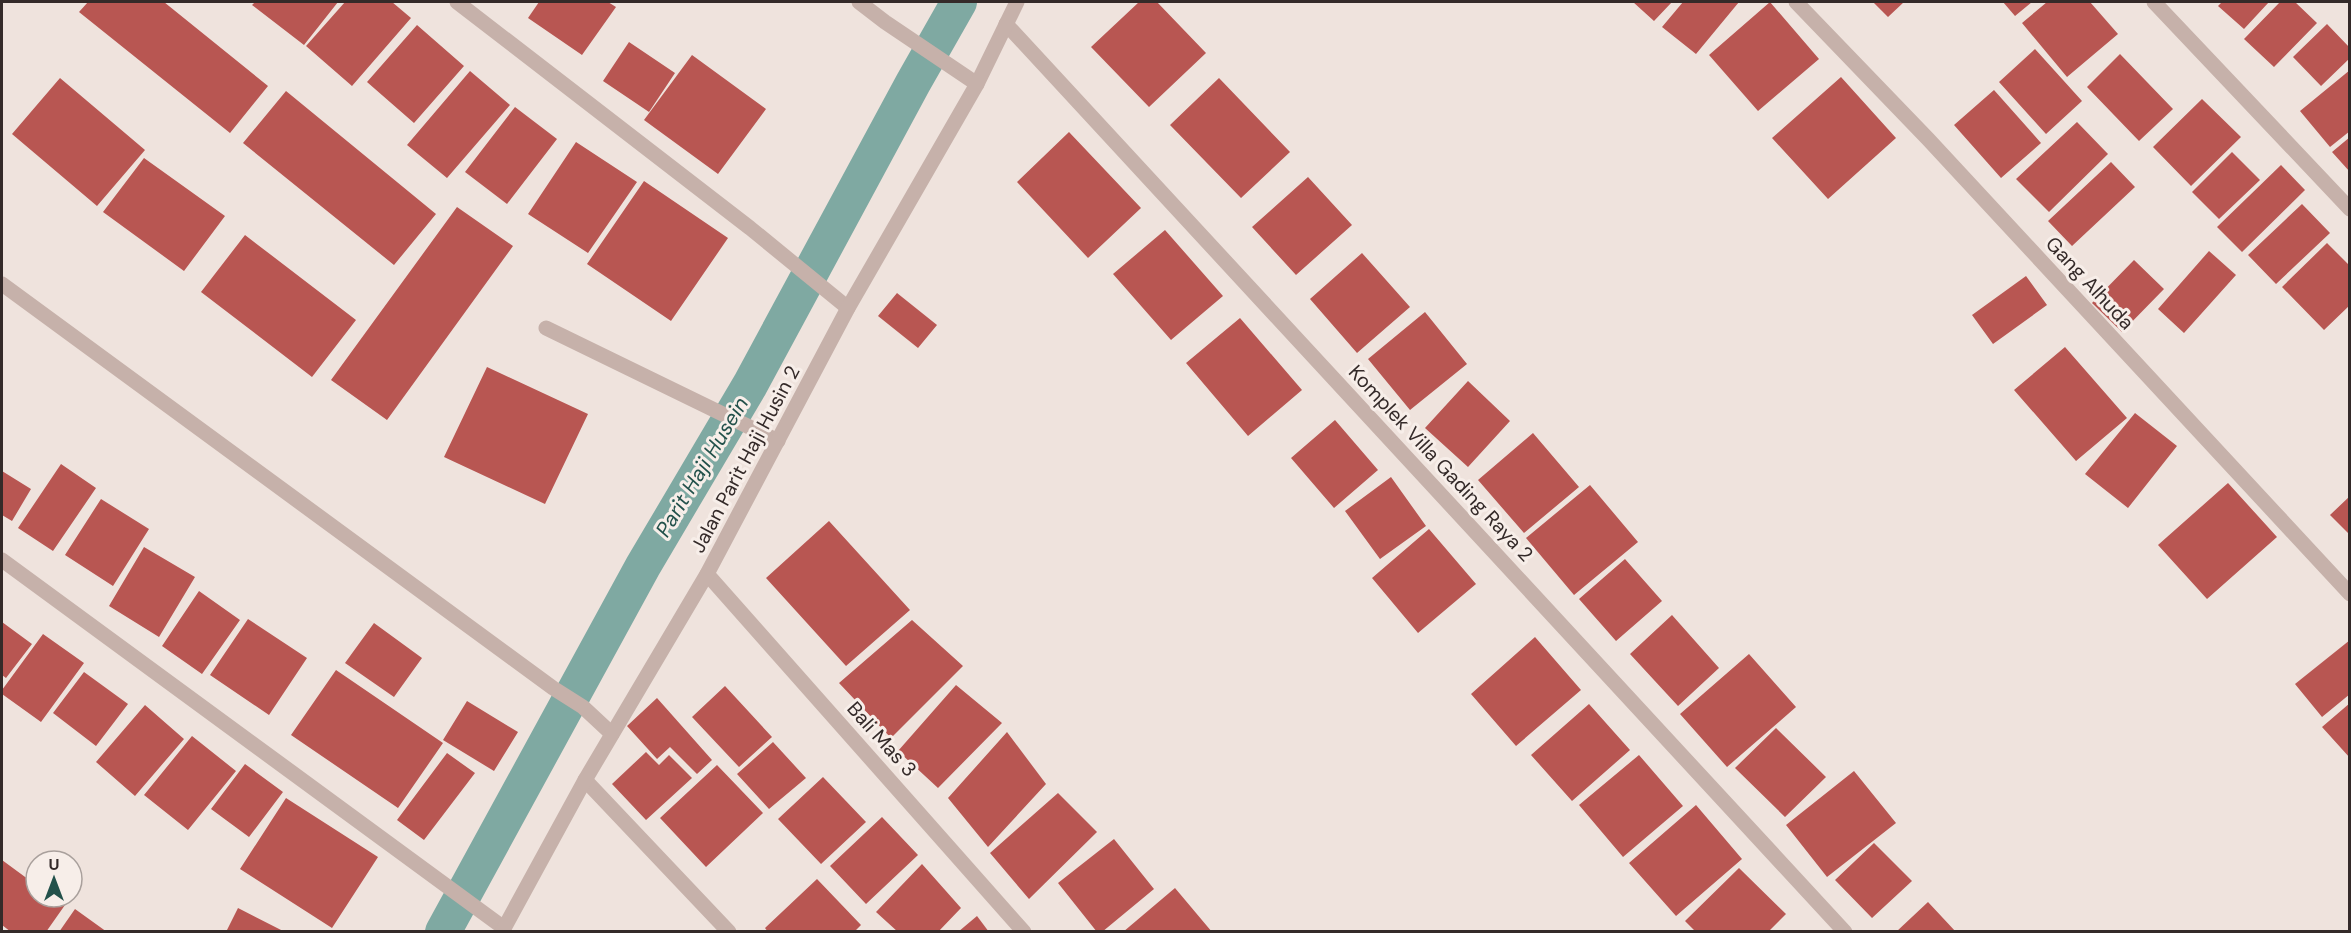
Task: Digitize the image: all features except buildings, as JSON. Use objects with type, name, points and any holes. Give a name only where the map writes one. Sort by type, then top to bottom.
[{"type":"street","points":[[457,2],[750,228],[848,308]]},
{"type":"street","points":[[859,2],[971,80]]},
{"type":"street","name":"Jalan Parit Haji Husin 2","points":[[503,930],[585,780],[707,574],[971,80],[1017,2]]},
{"type":"street","name":"Gang Alhuda","points":[[1796,2],[1929,139],[2349,594]]},
{"type":"street","points":[[2154,2],[2349,209]]},
{"type":"street","name":"Komplek Villa Gading Raya 2","points":[[1006,24],[1845,932]]},
{"type":"street","points":[[2,284],[553,688],[583,707],[612,734]]},
{"type":"street","points":[[546,328],[778,441]]},
{"type":"street","points":[[2,560],[482,912],[503,930]]},
{"type":"street","name":"Bali Mas 3","points":[[707,574],[1024,932]]},
{"type":"street","points":[[585,780],[729,932]]},
{"type":"waterway","name":"Parit Haji Husein","points":[[443,932],[643,566],[750,385],[959,2]]}]
